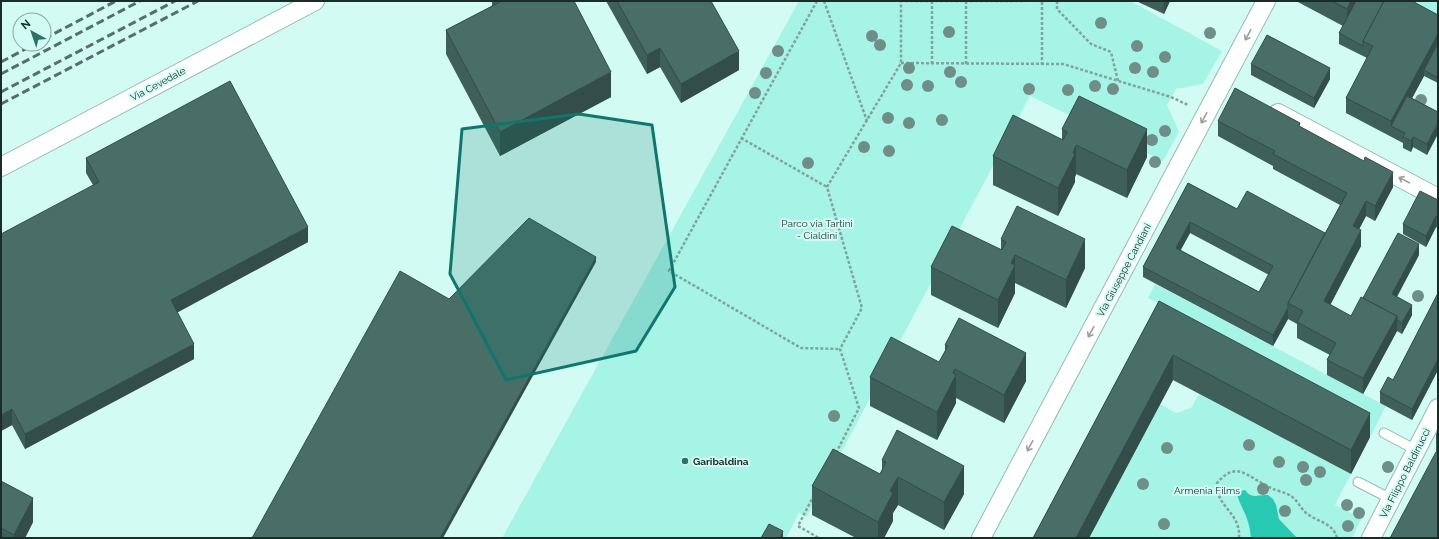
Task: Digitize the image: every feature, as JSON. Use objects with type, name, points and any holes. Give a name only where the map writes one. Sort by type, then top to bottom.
[{"type":"street","name":"Via Cevedale","points":[[1,167],[315,1]]},
{"type":"street","name":"Via Giuseppe Candiani","points":[[981,538],[1229,87],[1266,1]]},
{"type":"street","points":[[1262,104],[1438,198]]},
{"type":"street","name":"Via Filippo Baldinucci","points":[[1371,538],[1438,408]]},
{"type":"lane","points":[[1384,433],[1416,450]]},
{"type":"lane","points":[[1358,482],[1391,499]]},
{"type":"path","points":[[817,1],[669,271],[801,348],[840,349]]},
{"type":"path","points":[[824,1],[867,121]]},
{"type":"path","points":[[827,188],[901,63],[902,1]]},
{"type":"path","points":[[905,1],[1026,1]]},
{"type":"path","points":[[1042,1],[1042,65]]},
{"type":"path","points":[[1057,1],[1058,9],[1091,44],[1111,52],[1118,81]]},
{"type":"path","points":[[932,2],[932,64]]},
{"type":"path","points":[[966,2],[966,64]]},
{"type":"path","points":[[901,63],[1063,64],[1171,97]]},
{"type":"path","points":[[741,138],[827,188],[862,308],[840,349],[859,408],[835,455]]},
{"type":"path","points":[[1239,538],[1240,529],[1234,516],[1222,503],[1216,492],[1217,483],[1224,476],[1232,472],[1240,472],[1291,496],[1304,511],[1327,524],[1336,532],[1337,538]]},
{"type":"path","points":[[817,488],[798,526],[819,538]]},
{"type":"highlighted area","points":[[579,114],[652,125],[675,287],[636,351],[506,380],[450,274],[462,129]]},
{"type":"green space","name":"Parco via Tartini - Cialdini","points":[[799,1],[1130,1],[1222,51],[1203,84],[1176,89],[1167,105],[1179,132],[1163,161],[1030,96],[807,517],[799,513],[786,538],[502,538]]},
{"type":"green space","points":[[1383,1],[1438,1],[1438,13],[1431,26]]},
{"type":"green space","points":[[1155,284],[1386,406],[1370,437],[1216,355],[1225,338],[1148,298]]},
{"type":"green space","name":"Armenia Films","points":[[1199,394],[1351,474],[1335,505],[1362,518],[1352,538],[1089,538],[1160,404],[1176,413],[1191,408]]},
{"type":"shaded area","points":[[1245,490],[1253,496],[1268,495],[1273,499],[1279,519],[1297,538],[1251,538],[1247,518],[1237,495],[1237,492]]},
{"type":"building","points":[[500,1],[574,1],[611,72],[500,132],[446,30]]},
{"type":"building","points":[[617,1],[711,1],[739,51],[681,84],[660,48],[647,55]]},
{"type":"building","points":[[1332,1],[1351,1],[1347,9]]},
{"type":"building","points":[[1356,1],[1384,1],[1363,41],[1363,46],[1339,33]]},
{"type":"building","points":[[1384,1],[1412,1],[1438,15],[1438,34],[1391,121],[1346,98],[1373,46],[1363,41]]},
{"type":"building","points":[[1267,35],[1330,68],[1314,98],[1251,64]]},
{"type":"building","points":[[1438,43],[1438,78],[1424,70]]},
{"type":"building","points":[[230,81],[308,227],[171,300],[194,344],[25,434],[12,409],[1,415],[1,234],[99,182],[86,158]]},
{"type":"building","points":[[1235,88],[1300,123],[1299,126],[1364,161],[1365,157],[1393,172],[1375,206],[1366,201],[1353,226],[1361,230],[1324,301],[1351,316],[1361,297],[1397,316],[1363,378],[1327,360],[1336,343],[1297,322],[1303,311],[1288,303],[1347,193],[1273,154],[1275,151],[1218,121]]},
{"type":"building","points":[[1079,96],[1147,129],[1127,170],[1076,145],[1073,153],[1075,154],[1058,188],[993,156],[1013,115],[1063,140],[1067,132],[1062,129]]},
{"type":"building","points":[[1407,96],[1438,112],[1438,123],[1427,144],[1413,137],[1411,141],[1403,137],[1405,133],[1391,126]]},
{"type":"building","points":[[1188,183],[1237,209],[1247,191],[1325,233],[1273,335],[1143,267]],"holes":[[[1190,222],[1273,266],[1259,292],[1176,248]]]},
{"type":"building","points":[[1420,191],[1438,200],[1438,217],[1436,216],[1426,236],[1403,224]]},
{"type":"building","points":[[1017,206],[1085,239],[1066,280],[1015,255],[1011,263],[1015,265],[998,300],[931,267],[952,226],[1002,250],[1006,242],[1001,239]]},
{"type":"building","points":[[529,218],[596,257],[440,538],[252,538],[400,271],[449,299]]},
{"type":"building","points":[[1398,233],[1419,244],[1392,294],[1412,305],[1402,323],[1397,320],[1397,316],[1363,298]]},
{"type":"building","points":[[1438,293],[1438,359],[1412,409],[1380,392],[1388,377],[1393,380]]},
{"type":"building","points":[[1159,301],[1370,413],[1351,450],[1173,355],[1076,538],[1033,538]]},
{"type":"building","points":[[959,318],[1026,353],[1004,395],[955,369],[953,373],[956,375],[937,412],[870,377],[891,337],[939,362],[948,346],[945,345]]},
{"type":"building","points":[[897,430],[964,466],[944,502],[898,477],[890,491],[893,493],[878,522],[812,486],[833,449],[880,474],[886,462],[882,460]]},
{"type":"building","points":[[1436,452],[1438,453],[1438,538],[1390,538]]},
{"type":"building","points":[[1,481],[33,498],[14,535],[1,528]]},
{"type":"building","points":[[769,524],[783,531],[780,538],[761,538]]},
{"type":"railway","points":[[52,35],[116,1]]},
{"type":"railway","points":[[1,74],[140,1]]},
{"type":"railway","points":[[1,92],[175,1]]},
{"type":"railway","points":[[1,104],[198,1]]},
{"type":"railway","points":[[1,62],[20,52]]},
{"type":"place","name":"Garibaldina","points":[[685,461]]}]
